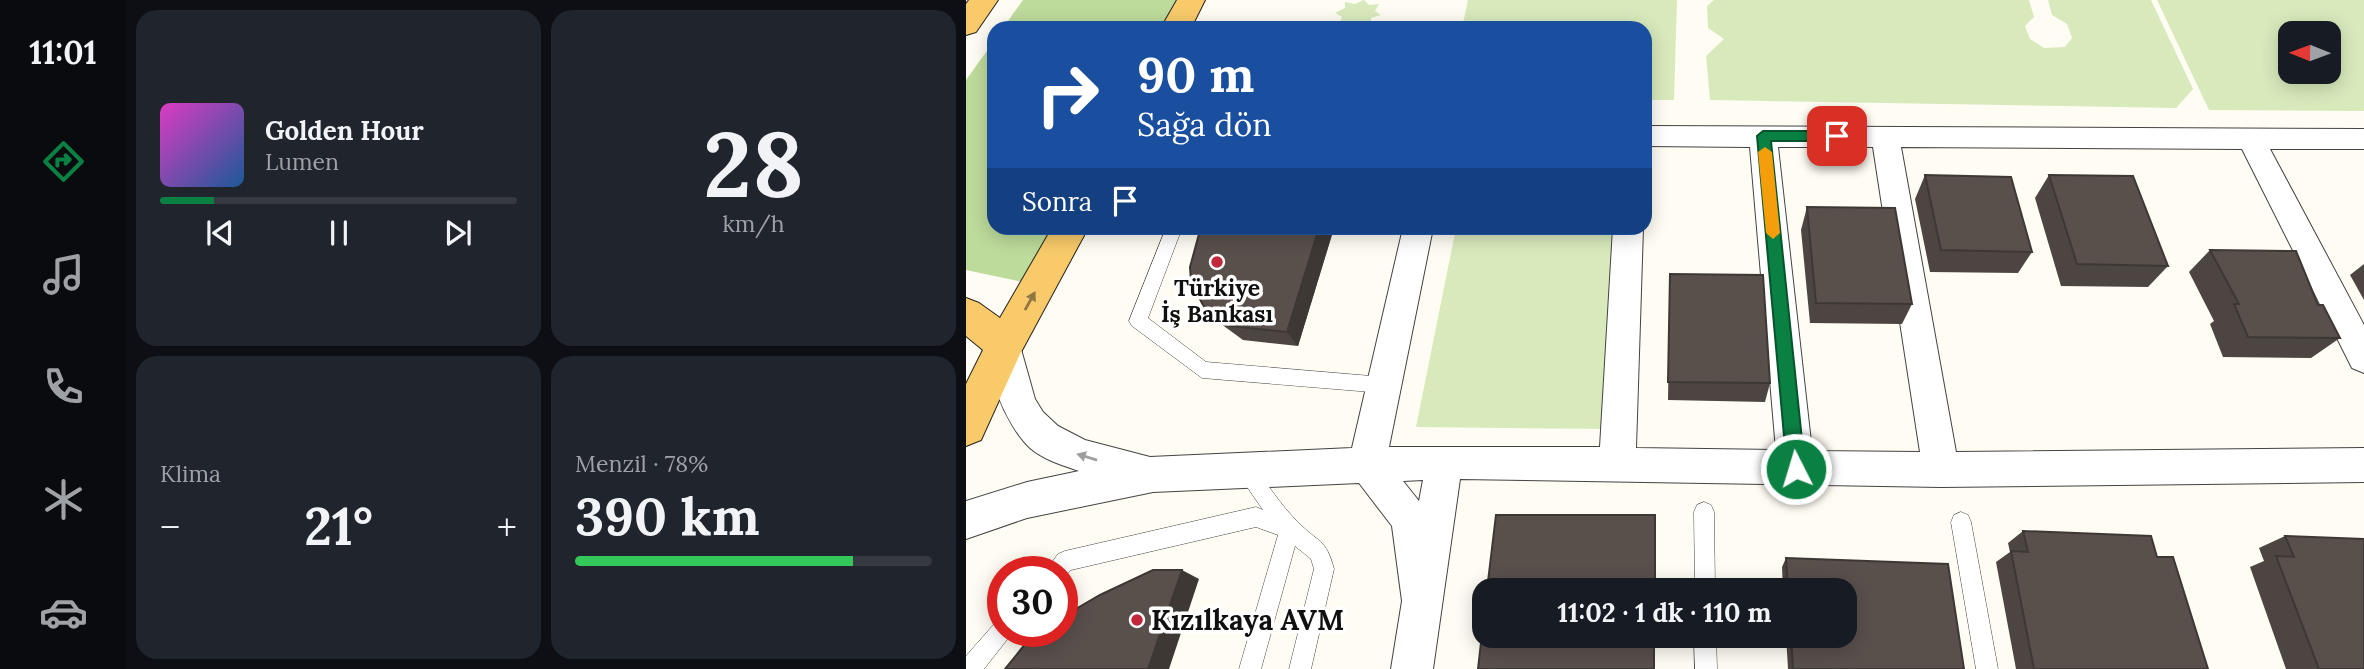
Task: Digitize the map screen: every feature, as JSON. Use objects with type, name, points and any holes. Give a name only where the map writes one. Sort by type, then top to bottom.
[{"type":"main road","points":[[966,25],[984,0]]},
{"type":"main road","points":[[1180,21],[1191,0]]},
{"type":"main road","points":[[966,427],[1005,345],[1066,235]]},
{"type":"main road","points":[[966,314],[1005,345]]},
{"type":"street","points":[[1652,136],[2364,139]]},
{"type":"street","points":[[1763,136],[1796,469]]},
{"type":"street","points":[[1885,136],[1941,470]]},
{"type":"street","points":[[2250,137],[2364,358]]},
{"type":"street","points":[[1416,235],[1367,464],[1410,519],[1422,600]]},
{"type":"street","points":[[1616,466],[1628,235]]},
{"type":"street","points":[[1005,345],[1014,394],[1033,428],[1055,445],[1086,457],[1153,474]]},
{"type":"street","points":[[1412,669],[1444,463]]},
{"type":"street","points":[[966,520],[1027,500],[1153,474],[1367,464],[1941,470],[2364,465]]},
{"type":"lane","points":[[1171,235],[1138,321],[1202,370],[1383,385]]},
{"type":"lane","points":[[1245,470],[1290,529],[1320,553],[1324,569],[1300,669]]},
{"type":"lane","points":[[1704,512],[1705,578]]},
{"type":"lane","points":[[1078,558],[1256,517],[1290,529]]},
{"type":"lane","points":[[1961,522],[1987,669]]},
{"type":"lane","points":[[1250,669],[1290,529]]},
{"type":"lane","points":[[969,669],[989,647]]},
{"type":"lane","points":[[1705,648],[1706,669]]},
{"type":"green space","points":[[1023,0],[1176,0],[1165,21],[1008,21]]},
{"type":"green space","points":[[1364,0],[1369,5],[1379,4],[1375,11],[1381,15],[1371,18],[1371,21],[1340,21],[1342,17],[1335,13],[1345,8],[1345,2],[1355,4]]},
{"type":"green space","points":[[1468,0],[1677,0],[1674,100],[1652,100],[1652,21],[1464,21]]},
{"type":"green space","points":[[1714,0],[2029,0],[2034,17],[2025,26],[2030,39],[2044,48],[2065,47],[2072,38],[2067,24],[2052,15],[2048,0],[2151,0],[2193,89],[2176,108],[1710,100],[1706,56],[1724,39],[1708,28],[1707,6]]},
{"type":"green space","points":[[2157,0],[2364,0],[2364,111],[2209,110]]},
{"type":"green space","points":[[987,51],[987,235],[1049,235],[1023,282],[966,270],[966,80]]},
{"type":"green space","points":[[1455,235],[1620,235],[1608,429],[1416,427]]},
{"type":"building","points":[[1925,175],[2011,177],[2032,252],[1941,250]]},
{"type":"building","points":[[2049,175],[2133,176],[2168,266],[2077,264]]},
{"type":"building","points":[[1807,207],[1895,208],[1912,304],[1816,303]]},
{"type":"building","points":[[1199,235],[1317,235],[1287,332],[1230,326],[1204,307],[1191,282],[1190,267]]},
{"type":"building","points":[[2210,250],[2296,251],[2318,305],[2323,305],[2340,338],[2248,337],[2234,304],[2239,304]]},
{"type":"building","points":[[1670,274],[1763,275],[1770,383],[1668,382]]},
{"type":"building","points":[[1496,515],[1655,515],[1655,578],[1488,578]]},
{"type":"building","points":[[2023,531],[2151,536],[2157,557],[2173,557],[2208,669],[2034,669],[2011,551],[2028,552]]},
{"type":"building","points":[[2285,536],[2364,539],[2364,669],[2319,669],[2276,556],[2294,557]]},
{"type":"building","points":[[1786,558],[1948,564],[1964,669],[1793,669],[1792,648],[1857,648],[1857,578],[1787,578]]},
{"type":"building","name":"Kızılkaya AVM","points":[[1153,570],[1182,570],[1148,669],[1005,669],[1023,647],[1078,647],[1078,608]]},
{"type":"building","points":[[1480,648],[1654,648],[1654,669],[1478,669]]},
{"type":"slow traffic","points":[[1765,152],[1773,233]]},
{"type":"place","name":"Türkiye İş Bankası","points":[[1217,262]]},
{"type":"place","name":"Kızılkaya AVM","points":[[1137,620]]},
{"type":"route","points":[[1796,469],[1763,136],[1837,136]]}]
